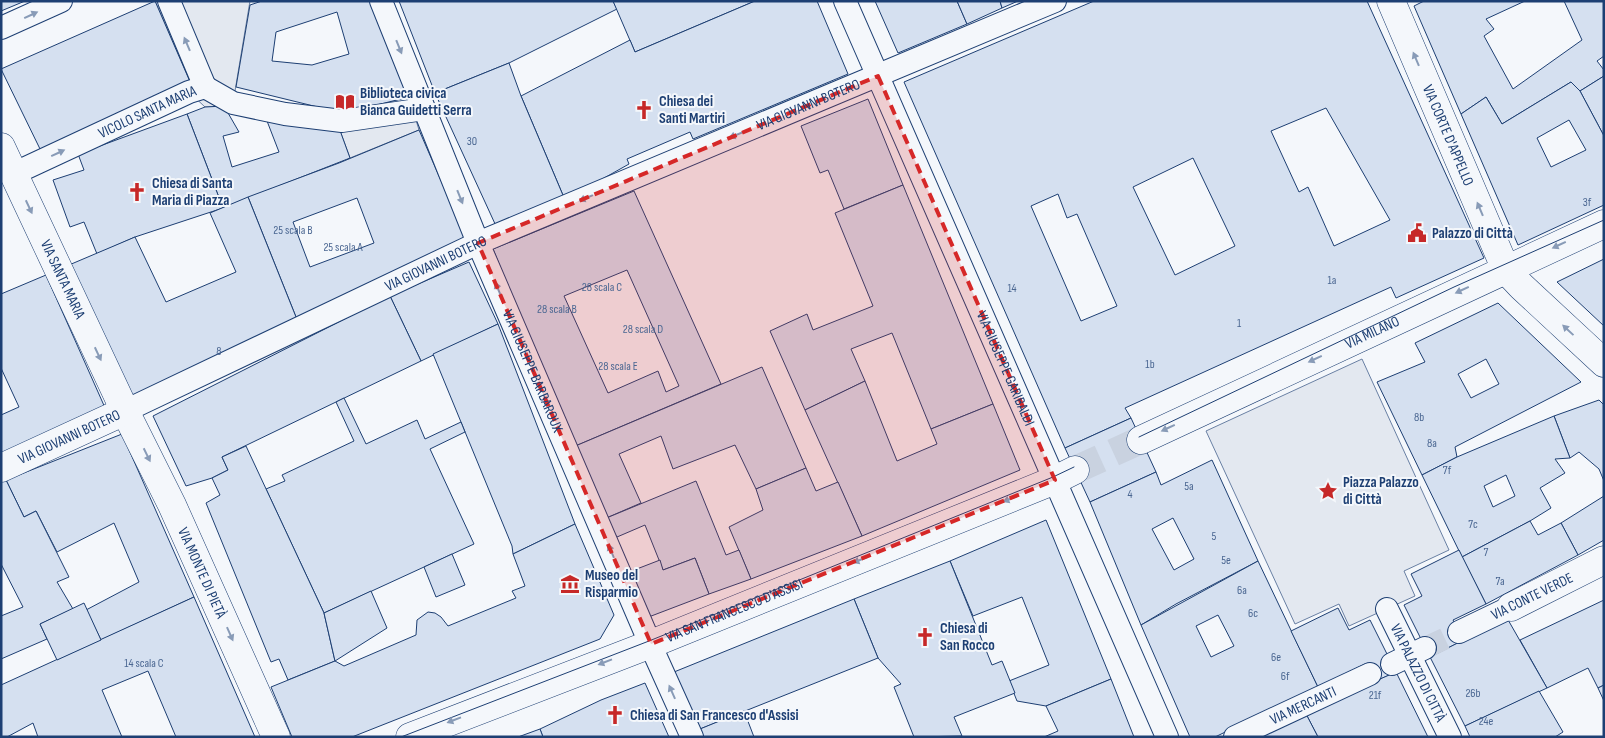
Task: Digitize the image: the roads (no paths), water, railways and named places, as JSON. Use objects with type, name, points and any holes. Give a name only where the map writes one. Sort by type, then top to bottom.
[{"type":"street","points":[[1,28],[61,1]]},
{"type":"street","points":[[169,1],[205,87]]},
{"type":"street","name":"VIA GIUSEPPE BARBAROUX","points":[[381,1],[478,243],[692,737]]},
{"type":"street","name":"VIA GIUSEPPE GARIBALDI","points":[[845,1],[878,76],[1065,475],[1167,737]]},
{"type":"street","name":"VIA GIOVANNI BOTERO","points":[[1,468],[478,243],[1055,1]]},
{"type":"street","name":"VIA CORTE D'APPELLO","points":[[1391,1],[1506,270]]},
{"type":"street","name":"VICOLO SANTA MARIA","points":[[13,174],[189,92],[205,87],[233,104],[285,114],[342,121],[424,109]]},
{"type":"street","name":"VIA SANTA MARIA","points":[[1,147],[125,411]]},
{"type":"street","name":"VIA MILANO","points":[[1141,440],[1604,224]]},
{"type":"street","points":[[1506,270],[1604,363]]},
{"type":"street","name":"VIA MONTE DI PIETÀ","points":[[125,411],[172,505],[276,737]]},
{"type":"street","name":"VIA SAN FRANCESCO D'ASSISI","points":[[410,737],[651,644],[1065,475]]},
{"type":"street","name":"VIA CONTE VERDE","points":[[1459,632],[1604,560]]},
{"type":"street","name":"VIA PALAZZO DI CITTÀ","points":[[1387,609],[1450,737]]},
{"type":"street","name":"VIA MERCANTI","points":[[1235,737],[1370,674]]},
{"type":"tunnel","points":[[1075,470],[1141,440]]},
{"type":"tunnel","points":[[1425,648],[1459,632]]},
{"type":"tram line","points":[[1139,437],[1454,287],[1604,220]]},
{"type":"tram line","points":[[401,737],[649,641],[1074,467]]},
{"type":"place","name":"Biblioteca civica Bianca Guidetti Serra","points":[[345,102]]},
{"type":"place","name":"Chiesa dei Santi Martiri","points":[[644,110]]},
{"type":"place","name":"Chiesa di Santa Maria di Piazza","points":[[137,192]]},
{"type":"place","name":"Palazzo di Città","points":[[1417,233]]},
{"type":"place","name":"Piazza Palazzo di Città","points":[[1328,491]]},
{"type":"place","name":"Museo del Risparmio","points":[[570,584]]},
{"type":"place","name":"Chiesa di San Rocco","points":[[925,637]]},
{"type":"place","name":"Chiesa di San Francesco d'Assisi","points":[[615,715]]}]
